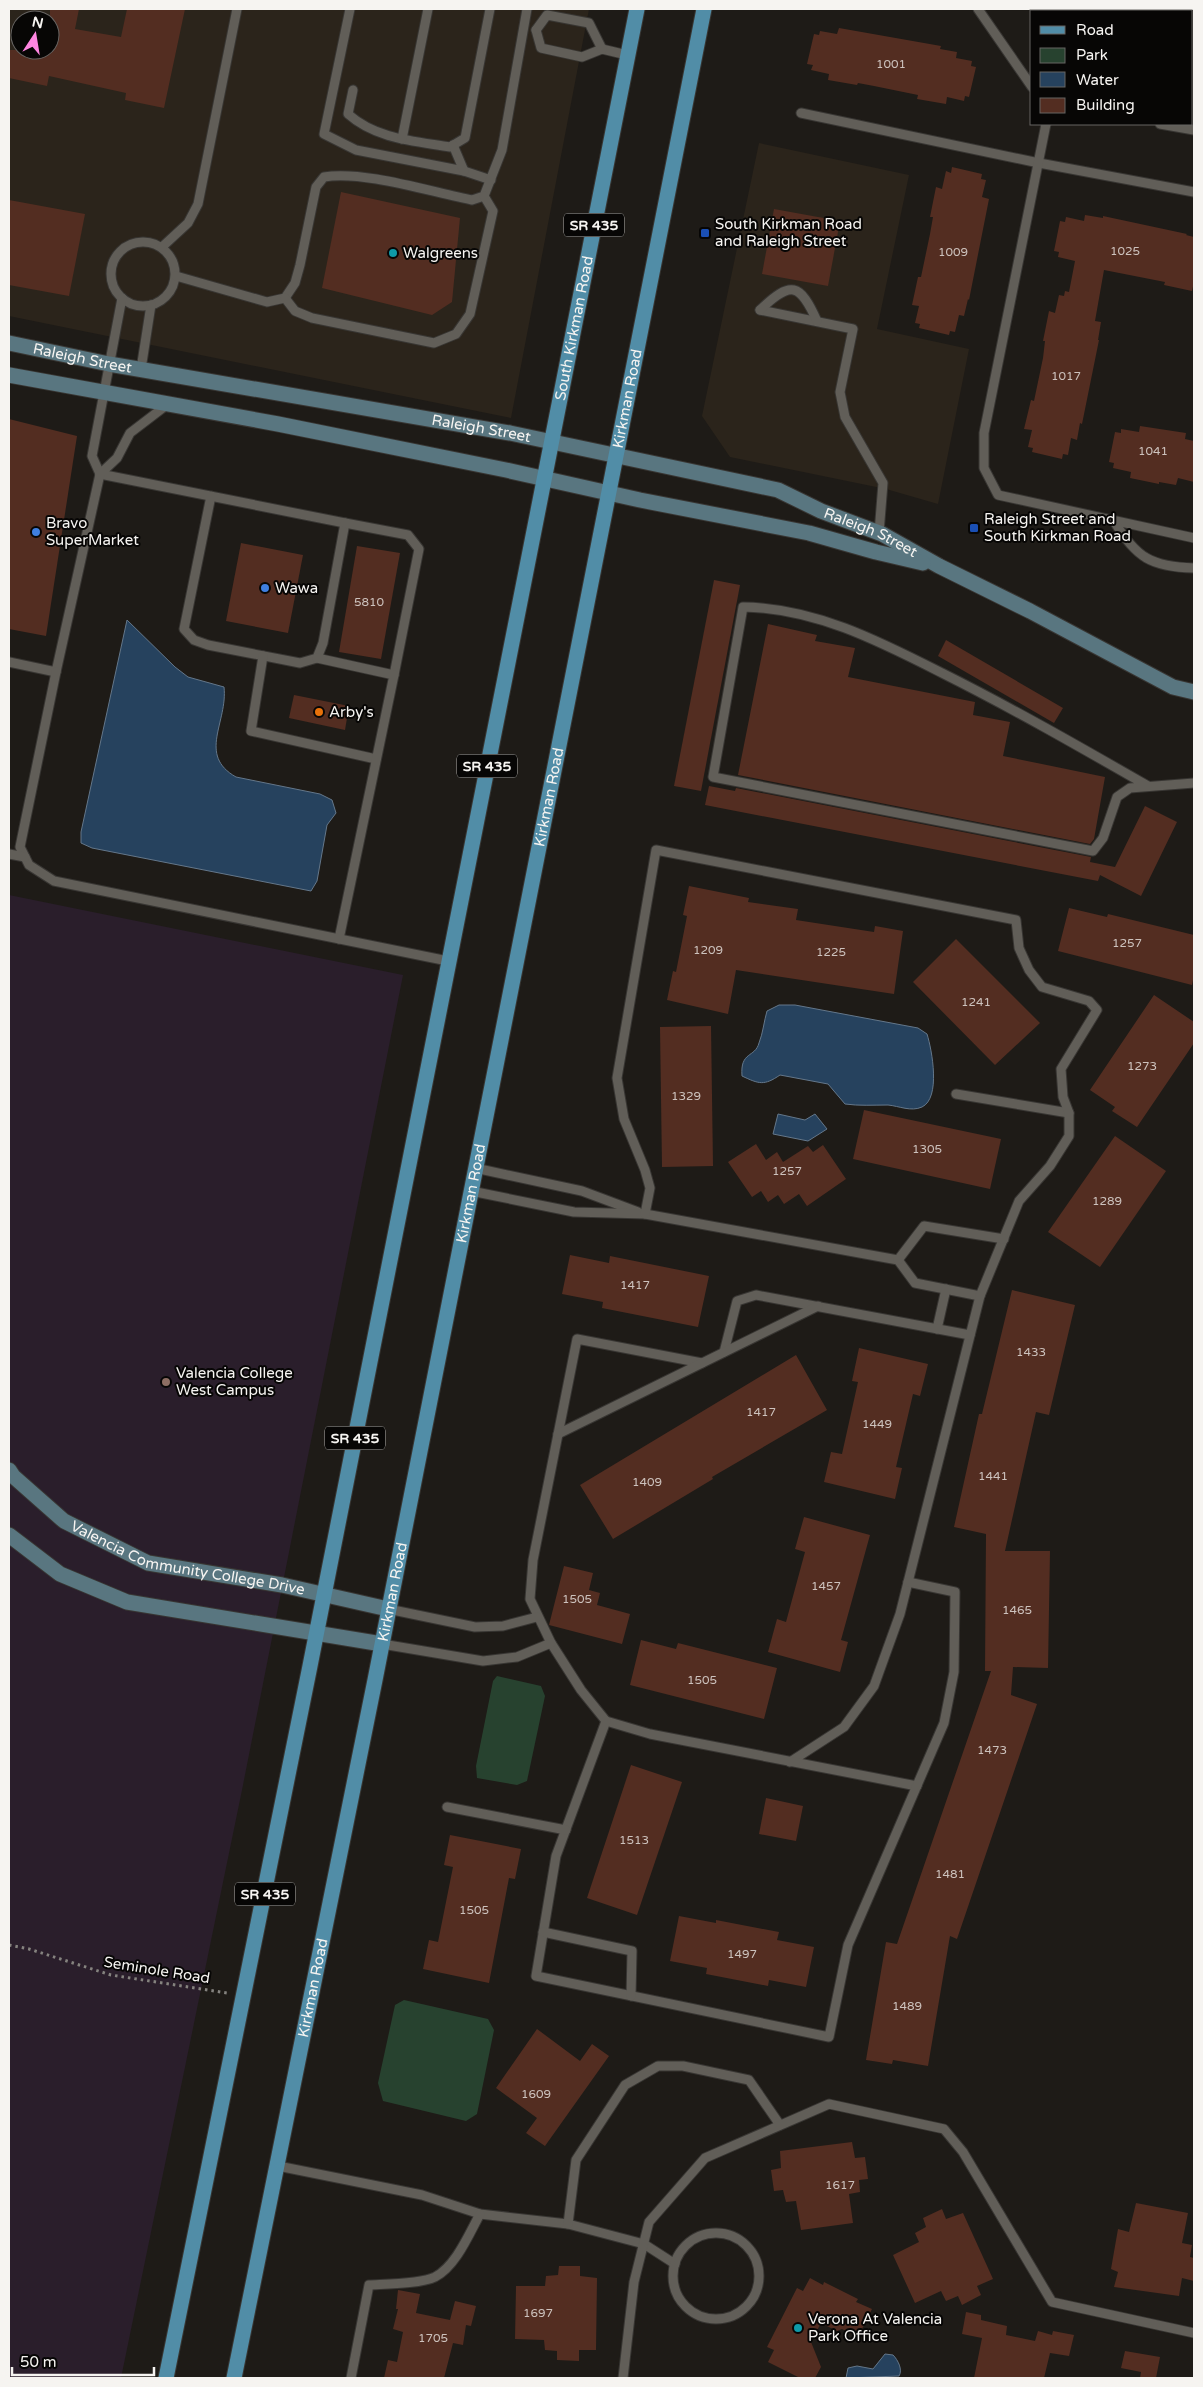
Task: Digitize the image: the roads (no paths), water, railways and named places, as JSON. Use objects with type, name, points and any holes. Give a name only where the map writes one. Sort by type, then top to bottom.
[{"type":"main road","name":"South Kirkman Road","points":[[551,442],[637,9]]},
{"type":"main road","name":"Kirkman Road","points":[[234,2378],[382,1644],[704,9]]},
{"type":"main road","name":"SR 435","points":[[166,2378],[317,1632],[551,442]]},
{"type":"street","name":"Raleigh Street","points":[[9,343],[141,370],[551,442],[778,490],[821,511],[880,533],[939,566],[1030,611],[1173,687],[1194,692]]},
{"type":"street","name":"Raleigh Street","points":[[9,375],[168,404],[544,478],[608,493],[809,533],[876,552],[939,566]]},
{"type":"street","name":"Valencia Community College Drive","points":[[9,1470],[13,1476],[64,1521],[148,1563],[282,1585],[388,1609]]},
{"type":"street","points":[[9,1535],[60,1574],[127,1602],[382,1644]]},
{"type":"lane","points":[[162,247],[188,223],[198,204],[237,9]]},
{"type":"lane","points":[[350,9],[324,134],[356,150],[464,170],[491,180]]},
{"type":"lane","points":[[402,139],[428,9]]},
{"type":"lane","points":[[352,90],[348,114],[360,125],[389,137],[450,147],[465,138],[490,9]]},
{"type":"lane","points":[[176,276],[267,302],[285,298],[295,283],[316,187],[324,177],[340,174],[472,200],[484,196],[502,150],[527,9]]},
{"type":"lane","points":[[978,9],[1030,84]]},
{"type":"lane","points":[[602,49],[589,23],[546,15],[536,30],[541,48],[582,57],[602,49],[628,56]]},
{"type":"lane","points":[[523,27],[536,30]]},
{"type":"lane","points":[[802,113],[1038,164],[1194,192]]},
{"type":"lane","points":[[1046,125],[984,433],[984,468],[998,496],[1194,538]]},
{"type":"lane","points":[[1166,125],[1194,130]]},
{"type":"lane","points":[[453,145],[464,170]]},
{"type":"lane","points":[[285,298],[296,312],[312,318],[434,343],[456,334],[470,314],[493,211],[484,196]]},
{"type":"lane","points":[[141,241],[152,242],[162,247],[170,255],[176,276],[174,286],[168,294],[151,305],[140,306],[122,298],[114,290],[110,280],[110,268],[121,249],[141,241]]},
{"type":"lane","points":[[817,322],[807,299],[801,293],[785,290],[776,295],[760,310],[817,322],[853,329],[840,392],[845,417],[884,484],[880,533]]},
{"type":"lane","points":[[100,474],[92,456],[122,298]]},
{"type":"lane","points":[[141,370],[151,305]]},
{"type":"lane","points":[[168,404],[130,433],[117,458],[100,474],[20,847],[25,858],[29,865],[54,881],[448,961]]},
{"type":"lane","points":[[100,474],[408,535],[419,549],[339,939]]},
{"type":"lane","points":[[211,496],[184,629],[194,640],[208,645],[300,663],[317,658],[394,675]]},
{"type":"lane","points":[[1114,521],[1126,539],[1144,558],[1169,567],[1194,568]]},
{"type":"lane","points":[[317,658],[323,642],[345,523]]},
{"type":"lane","points":[[1148,786],[985,694],[877,640],[825,620],[769,607],[743,607],[713,777],[1093,851],[1103,838],[1117,797],[1130,788],[1194,783]]},
{"type":"lane","points":[[263,656],[251,731],[376,759]]},
{"type":"lane","points":[[9,662],[56,672]]},
{"type":"lane","points":[[645,1214],[650,1188],[645,1170],[624,1119],[617,1078],[656,850],[1016,920],[1019,948],[1029,970],[1042,987],[1089,1001],[1096,1010],[1060,1069],[1063,1097],[1069,1113],[1069,1136],[1050,1166],[1019,1200],[980,1296],[900,1614],[874,1686],[844,1727],[790,1762]]},
{"type":"lane","points":[[9,854],[25,858]]},
{"type":"lane","points":[[956,1094],[1069,1113]]},
{"type":"lane","points":[[475,1168],[582,1191],[645,1214]]},
{"type":"lane","points":[[471,1191],[574,1212],[645,1214],[898,1260],[915,1283],[980,1296]]},
{"type":"lane","points":[[898,1260],[924,1226],[1004,1239]]},
{"type":"lane","points":[[937,1329],[946,1289]]},
{"type":"lane","points":[[724,1352],[737,1301],[756,1295],[970,1335]]},
{"type":"lane","points":[[558,1434],[818,1306]]},
{"type":"lane","points":[[702,1363],[577,1339],[533,1560],[530,1599],[537,1616],[581,1690],[606,1721],[650,1734],[917,1786]]},
{"type":"lane","points":[[606,1721],[556,1856],[536,1976],[829,2037],[848,1945],[944,1722],[954,1672],[955,1592],[908,1582]]},
{"type":"lane","points":[[388,1609],[474,1627],[503,1626],[537,1616]]},
{"type":"lane","points":[[382,1644],[483,1661],[517,1657],[552,1643]]},
{"type":"lane","points":[[447,1807],[566,1830]]},
{"type":"lane","points":[[543,1932],[632,1951],[631,1996]]},
{"type":"lane","points":[[568,2224],[576,2160],[625,2085],[658,2066],[683,2066],[749,2080],[780,2125]]},
{"type":"lane","points":[[623,2378],[634,2282],[649,2222],[705,2158],[829,2104],[944,2129],[963,2152],[1052,2302],[1194,2333]]},
{"type":"lane","points":[[278,2166],[422,2195],[480,2214],[568,2224],[644,2244],[675,2264]]},
{"type":"lane","points":[[351,2378],[369,2285],[400,2284],[435,2277],[456,2258],[480,2214]]},
{"type":"lane","points":[[717,2233],[730,2236],[743,2242],[752,2252],[758,2265],[759,2278],[756,2292],[750,2304],[739,2313],[732,2316],[710,2319],[696,2314],[684,2305],[676,2292],[673,2278],[675,2264],[681,2251],[697,2238],[717,2233]]},
{"type":"water","points":[[127,620],[175,667],[188,677],[224,687],[224,700],[216,748],[218,759],[224,768],[236,777],[320,794],[332,800],[336,813],[327,825],[317,881],[311,891],[92,848],[81,843],[81,832]]},
{"type":"water","points":[[779,1005],[795,1005],[918,1028],[927,1034],[933,1062],[932,1094],[928,1102],[922,1107],[914,1109],[888,1105],[845,1104],[828,1084],[780,1075],[770,1081],[761,1083],[742,1076],[743,1062],[757,1048],[767,1011]]},
{"type":"water","points":[[778,1114],[805,1120],[815,1114],[827,1129],[808,1141],[773,1134]]},
{"type":"water","points":[[885,2354],[893,2355],[897,2360],[900,2368],[899,2376],[846,2378],[848,2368],[857,2366],[873,2369]]},
{"type":"place","name":"South Kirkman Road and Raleigh Street","points":[[705,233]]},
{"type":"place","name":"Walgreens","points":[[393,253]]},
{"type":"place","name":"Raleigh Street and South Kirkman Road","points":[[974,528]]},
{"type":"place","name":"Bravo SuperMarket","points":[[36,532]]},
{"type":"place","name":"Wawa","points":[[265,588]]},
{"type":"place","name":"Arby's","points":[[319,712]]},
{"type":"place","name":"Valencia College West Campus","points":[[166,1382]]},
{"type":"place","name":"Verona At Valencia Park Office","points":[[798,2328]]}]
